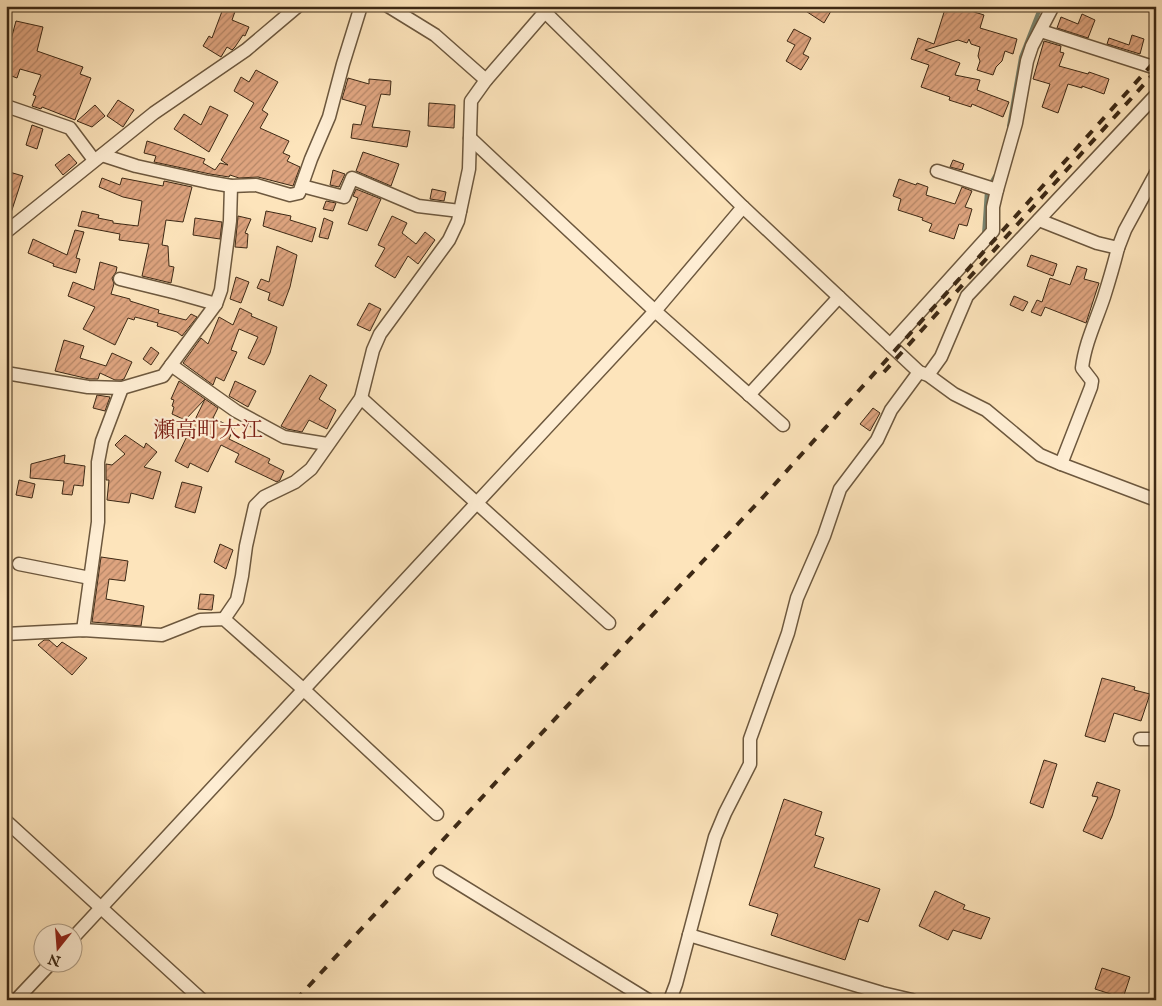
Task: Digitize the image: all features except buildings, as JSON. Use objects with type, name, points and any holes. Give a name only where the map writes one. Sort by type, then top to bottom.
[{"type":"street","points":[[6,106],[70,128],[98,158],[231,186],[256,185],[290,195],[300,193],[311,159],[329,118],[361,6]]},
{"type":"street","points":[[388,6],[435,35],[486,80]]},
{"type":"street","points":[[890,345],[993,231],[997,190],[1016,123],[1027,61],[1032,46],[1053,6]]},
{"type":"street","points":[[6,232],[154,113],[246,50],[291,8]]},
{"type":"street","points":[[224,619],[237,600],[255,506],[264,497],[295,482],[311,469],[361,398],[373,350],[380,334],[449,240],[458,221],[469,169],[471,101],[486,80],[547,9],[743,207],[923,374],[954,394],[986,410],[1032,449],[1061,464],[1156,500]]},
{"type":"street","points":[[1041,31],[1156,68]]},
{"type":"street","points":[[670,1000],[715,837],[750,764],[750,739],[788,633],[797,598],[824,536],[840,489],[877,440],[891,410],[941,357],[967,296],[1156,95]]},
{"type":"street","points":[[470,138],[655,311],[783,425]]},
{"type":"street","points":[[937,170],[997,190]]},
{"type":"street","points":[[1061,464],[1091,387],[1092,381],[1082,368],[1091,329],[1104,298],[1125,230],[1156,174]]},
{"type":"street","points":[[302,186],[344,197],[352,178],[418,206],[460,211]]},
{"type":"street","points":[[6,373],[88,387],[122,388],[162,376],[216,304],[221,290],[230,221],[231,186]]},
{"type":"street","points":[[82,928],[655,311],[743,207]]},
{"type":"street","points":[[1039,220],[1097,244],[1118,248]]},
{"type":"street","points":[[120,279],[216,304]]},
{"type":"street","points":[[749,395],[839,297]]},
{"type":"street","points":[[171,364],[236,411],[284,437],[327,444]]},
{"type":"street","points":[[83,630],[98,522],[98,462],[102,441],[122,388]]},
{"type":"street","points":[[361,398],[609,623]]},
{"type":"street","points":[[19,564],[90,578]]},
{"type":"street","points":[[6,634],[83,630],[162,635],[200,620],[224,619],[303,689],[437,814]]},
{"type":"street","points":[[1140,739],[1156,739]]},
{"type":"street","points":[[6,821],[202,1000]]},
{"type":"street","points":[[440,872],[648,1000]]},
{"type":"street","points":[[689,935],[882,993],[912,1000]]},
{"type":"street","points":[[16,1000],[41,974]]},
{"type":"waterway","points":[[1009,126],[1021,57],[1041,6]]},
{"type":"waterway","points":[[982,236],[984,234],[987,190],[995,176]]},
{"type":"railway","points":[[296,1000],[509,768],[765,495],[1156,60]]},
{"type":"railway","points":[[884,372],[1156,71]]},
{"type":"district","name":"瀬高町大江","points":[[208,431]]}]
